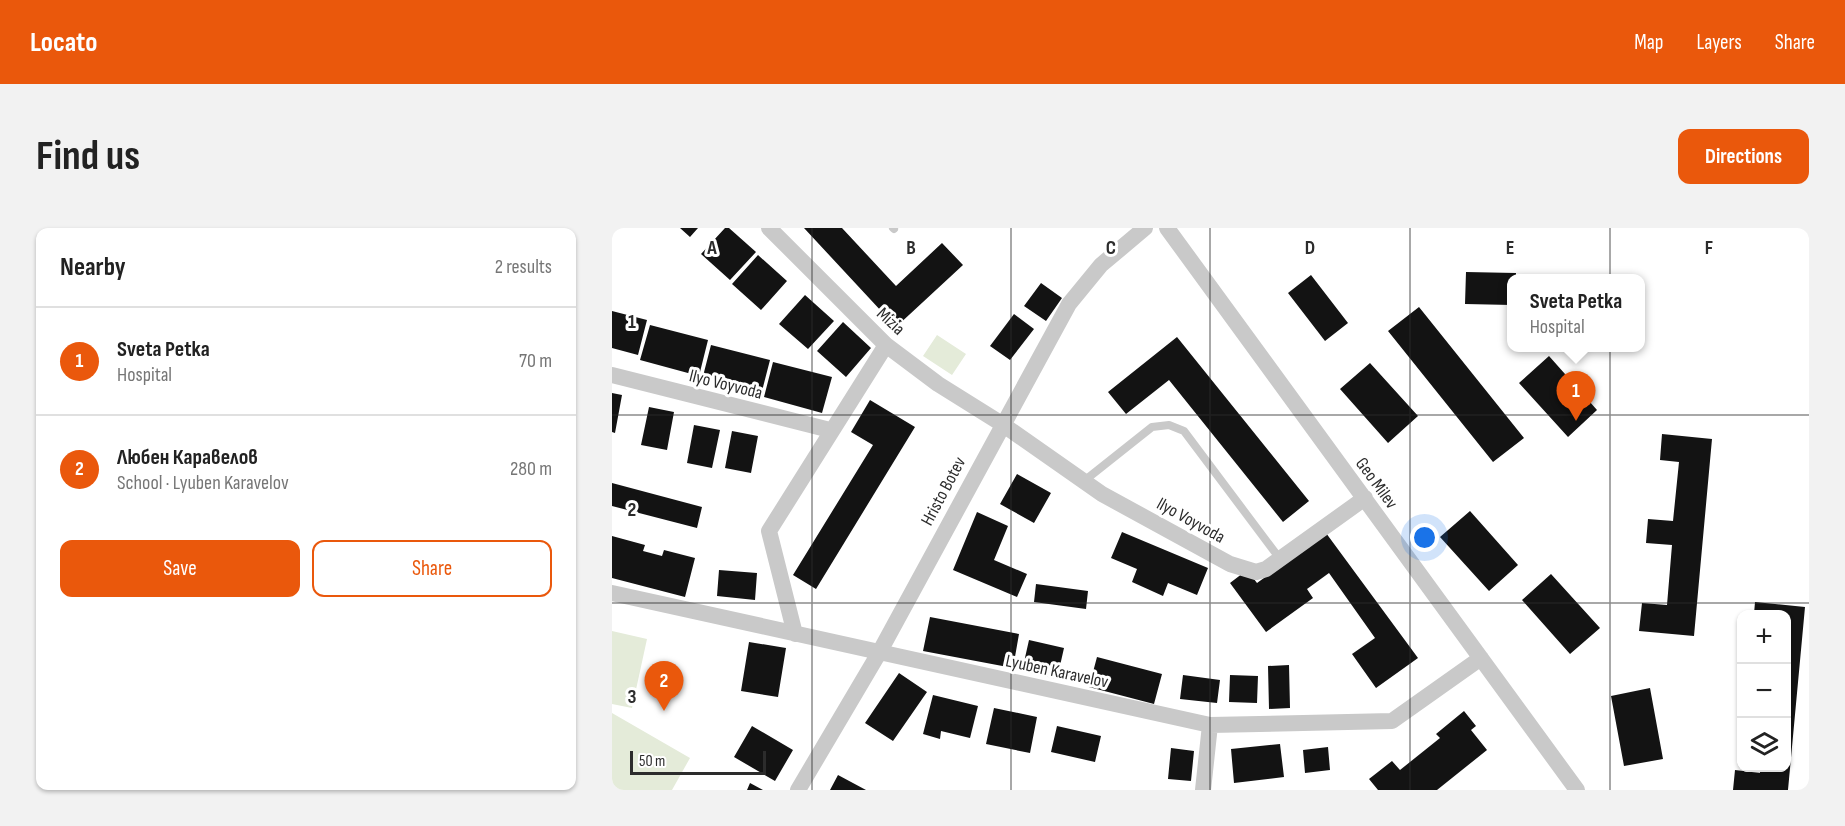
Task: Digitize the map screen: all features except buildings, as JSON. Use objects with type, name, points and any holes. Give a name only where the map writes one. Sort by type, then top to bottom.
[{"type":"street","name":"Mizia","points":[[769,228],[885,345],[938,384],[1002,424]]},
{"type":"street","name":"Hristo Botev","points":[[798,790],[879,652],[1069,304],[1101,265],[1145,228]]},
{"type":"street","name":"Geo Milev","points":[[1167,228],[1577,790]]},
{"type":"street","points":[[795,634],[770,531],[830,430],[885,345]]},
{"type":"street","name":"Ilyo Voyvoda","points":[[612,375],[830,430]]},
{"type":"street","name":"Ilyo Voyvoda","points":[[1002,424],[1084,481],[1230,564],[1256,572],[1266,569],[1365,498]]},
{"type":"street","name":"Lyuben Karavelov","points":[[612,593],[1210,725],[1392,721],[1481,658]]},
{"type":"street","points":[[1203,790],[1210,725]]},
{"type":"lane","points":[[1084,481],[1152,428],[1169,425],[1184,431],[1280,559]]},
{"type":"green space","points":[[937,335],[966,354],[952,375],[923,356]]},
{"type":"green space","points":[[612,631],[647,639],[632,708],[612,704]]},
{"type":"green space","points":[[612,713],[690,758],[672,790],[612,790]]},
{"type":"place","name":"Sveta Petka","points":[[1576,421]]},
{"type":"place","name":"Любен Каравелов","points":[[664,711]]}]
